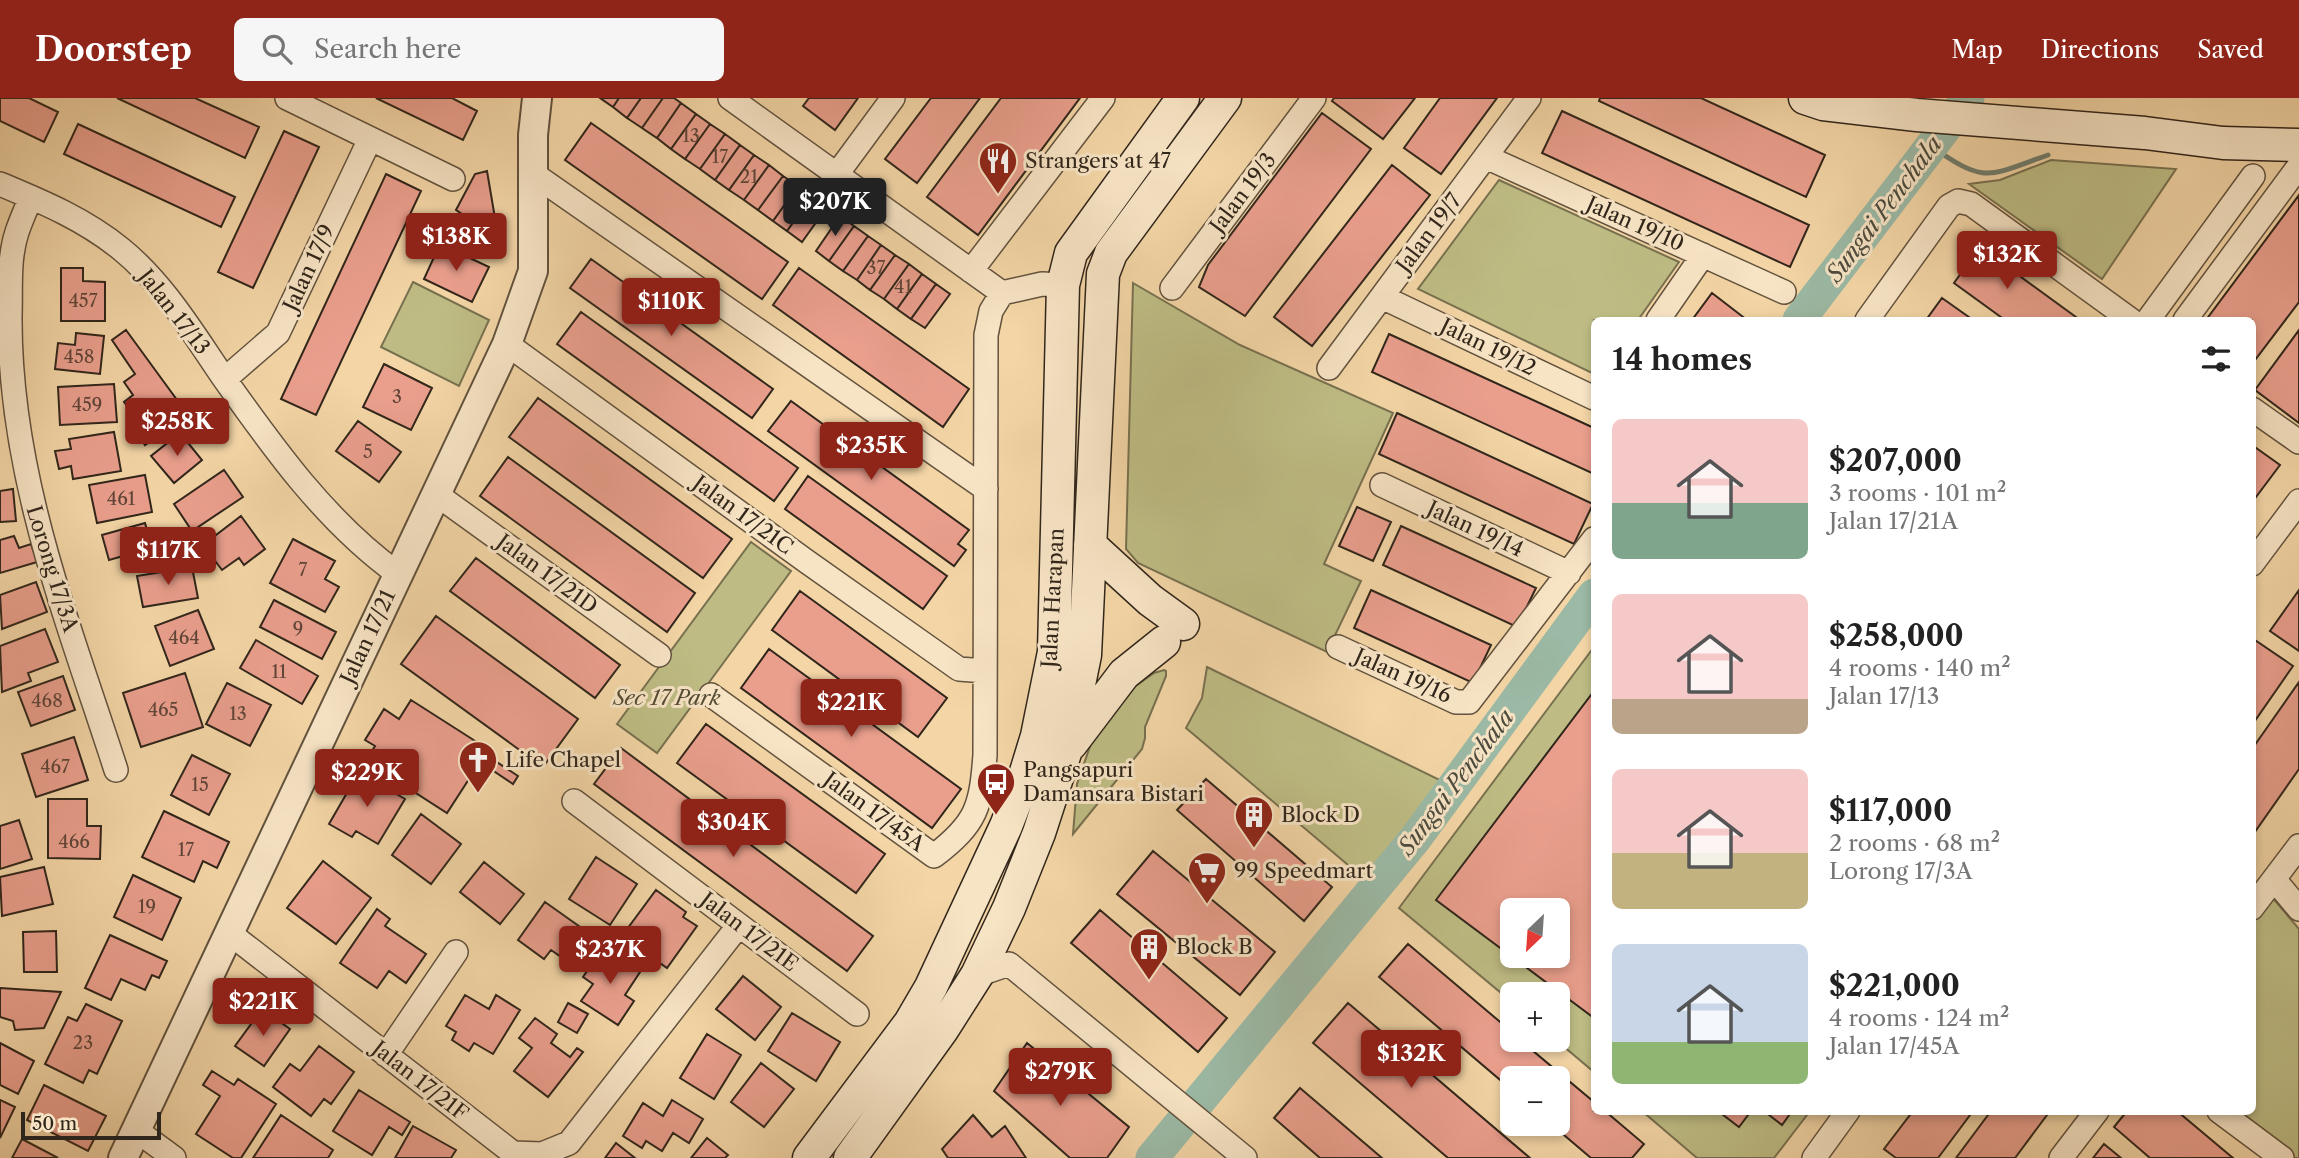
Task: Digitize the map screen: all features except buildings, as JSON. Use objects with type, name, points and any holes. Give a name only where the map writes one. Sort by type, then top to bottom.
[{"type":"main road","name":"Jalan Harapan","points":[[809,1158],[910,1023],[931,987],[1006,826],[1022,785],[1037,736],[1054,652],[1063,285],[1071,253],[1183,98]]},
{"type":"main road","name":"Jalan Harapan","points":[[850,1158],[942,1030],[977,975],[1040,833],[1065,753],[1086,655],[1103,274],[1111,253],[1225,98]]},
{"type":"main road","points":[[1805,98],[1823,104],[1921,115],[2223,142],[2299,145]]},
{"type":"main road","points":[[2145,133],[2225,125],[2299,127]]},
{"type":"main road","points":[[1065,753],[1124,674],[1173,633],[1150,600],[1090,545]]},
{"type":"street","points":[[287,98],[453,179]]},
{"type":"street","name":"Jalan 17/21","points":[[123,1158],[508,344],[533,271],[532,173],[537,98]]},
{"type":"street","points":[[730,98],[1002,293]]},
{"type":"street","points":[[836,174],[893,98]]},
{"type":"street","points":[[971,271],[1103,98]]},
{"type":"street","name":"Jalan 19/3","points":[[1172,288],[1314,98]]},
{"type":"street","name":"Jalan 19/7","points":[[1329,368],[1529,98]]},
{"type":"street","name":"Jalan 17/9","points":[[225,379],[278,333],[370,139]]},
{"type":"street","name":"Jalan 19/10","points":[[1486,157],[1784,292]]},
{"type":"street","points":[[2187,317],[2299,166]]},
{"type":"street","points":[[532,173],[986,489]]},
{"type":"street","points":[[2150,317],[2253,176]]},
{"type":"street","name":"Jalan 17/13","points":[[0,184],[66,212],[123,250],[154,282],[181,316],[317,501],[368,552],[398,574]]},
{"type":"street","name":"Lorong 17/3A","points":[[31,197],[16,233],[11,264],[10,348],[15,412],[29,491],[116,770]]},
{"type":"street","points":[[1869,317],[1949,206],[1958,201],[1971,204],[2127,317]]},
{"type":"street","points":[[1660,317],[1703,256]]},
{"type":"street","points":[[985,671],[986,335],[991,311],[1002,293],[1042,284],[1063,285]]},
{"type":"street","name":"Jalan 19/12","points":[[1382,297],[1591,397]]},
{"type":"street","name":"Jalan 17/21C","points":[[508,344],[959,669],[985,671]]},
{"type":"street","points":[[2256,411],[2299,442]]},
{"type":"street","name":"Jalan 19/14","points":[[1382,485],[1569,573]]},
{"type":"street","name":"Jalan 17/21D","points":[[436,494],[659,655]]},
{"type":"street","points":[[2256,559],[2299,501]]},
{"type":"street","points":[[1569,573],[1591,543]]},
{"type":"street","name":"Jalan 19/16","points":[[1338,647],[1456,702],[1469,702],[1569,573]]},
{"type":"street","name":"Jalan 17/45A","points":[[711,695],[934,856],[964,831],[982,794],[985,671]]},
{"type":"street","name":"Jalan 17/21E","points":[[574,801],[857,1014]]},
{"type":"street","points":[[2256,903],[2299,846]]},
{"type":"street","points":[[2274,880],[2299,909]]},
{"type":"street","name":"Jalan 17/21F","points":[[228,932],[513,1153],[542,1154],[569,1143],[739,925]]},
{"type":"street","points":[[386,1055],[456,952]]},
{"type":"street","points":[[977,975],[1009,964],[1240,1154]]},
{"type":"street","points":[[1814,1158],[1845,1115]]},
{"type":"street","points":[[2061,1158],[2093,1115]]},
{"type":"street","points":[[2224,1115],[2282,1158]]},
{"type":"street","points":[[136,1130],[174,1158]]},
{"type":"green space","points":[[2051,160],[2176,169],[2102,279],[1969,184],[2000,180]]},
{"type":"green space","points":[[1499,180],[1679,262],[1640,317],[1591,317],[1591,373],[1418,289]]},
{"type":"green space","points":[[413,282],[489,320],[459,386],[381,347]]},
{"type":"green space","points":[[1133,283],[1240,345],[1393,413],[1324,564],[1361,581],[1327,652],[1138,563],[1126,549]]},
{"type":"green space","name":"Sec 17 Park","points":[[751,542],[791,571],[657,753],[617,724]]},
{"type":"green space","points":[[1591,651],[1591,1069],[1570,1052],[1570,982],[1500,982],[1500,992],[1399,908]]},
{"type":"green space","points":[[1207,667],[1444,782],[1367,881],[1186,728],[1202,698]]},
{"type":"green space","points":[[1164,670],[1166,676],[1145,727],[1142,749],[1073,834],[1077,784],[1096,729],[1127,692],[1154,673]]},
{"type":"green space","points":[[2272,897],[2299,929],[2299,1158],[2294,1158],[2237,1115],[2256,1115],[2256,917]]},
{"type":"green space","points":[[1647,1115],[1807,1115],[1774,1158],[1697,1158]]},
{"type":"waterway","name":"Sungai Penchala","points":[[1801,317],[1968,98]]},
{"type":"waterway","points":[[1931,146],[1964,167],[1988,173],[1999,172],[2048,155]]},
{"type":"waterway","name":"Sungai Penchala","points":[[1152,1158],[1415,839],[1591,599]]},
{"type":"place","name":"Strangers at 47","points":[[998,195]]},
{"type":"place","name":"Life Chapel","points":[[478,794]]},
{"type":"place","name":"Pangsapuri Damansara Bistari","points":[[996,816]]},
{"type":"place","name":"Block D","points":[[1254,849]]},
{"type":"place","name":"99 Speedmart","points":[[1207,905]]},
{"type":"place","name":"Block B","points":[[1149,981]]}]
